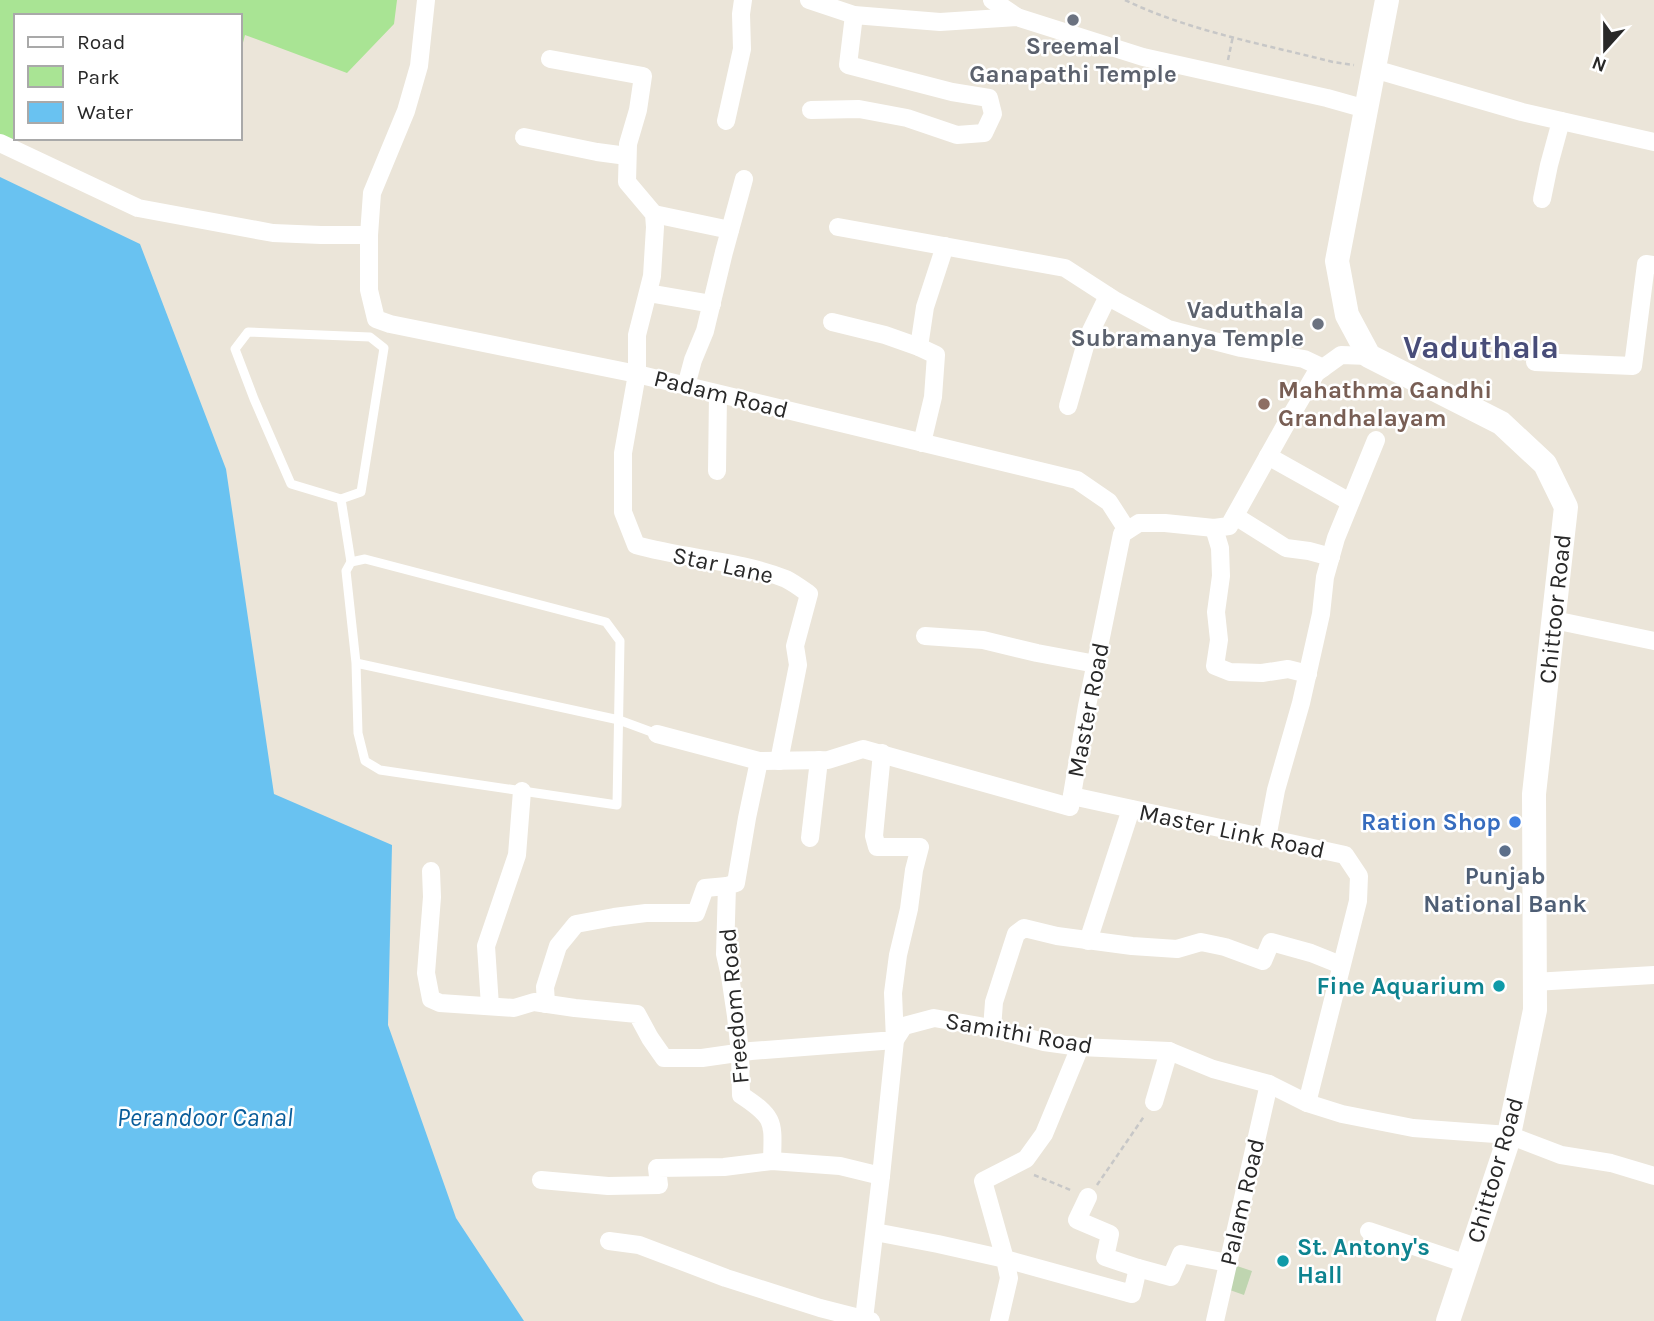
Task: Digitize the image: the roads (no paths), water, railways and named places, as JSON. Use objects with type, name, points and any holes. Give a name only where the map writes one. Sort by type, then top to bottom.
[{"type":"main road","points":[[1369,356],[1347,315],[1337,261],[1387,0]]},
{"type":"main road","name":"Chittoor Road","points":[[1369,356],[1501,424],[1545,464],[1566,507],[1534,794],[1535,1010],[1509,1135],[1448,1321]]},
{"type":"street","name":"Padam Road","points":[[426,0],[419,66],[406,111],[372,193],[369,290],[376,319],[637,374],[1077,480],[1109,502],[1127,530]]},
{"type":"street","points":[[726,121],[742,49],[743,0]]},
{"type":"street","points":[[809,0],[854,15],[940,22],[1017,17]]},
{"type":"street","points":[[992,0],[1017,17],[1143,57],[1327,97],[1366,109]]},
{"type":"street","points":[[811,110],[859,109],[906,118],[957,135],[984,133],[989,123],[993,114],[989,99],[951,92],[848,65],[854,15]]},
{"type":"street","points":[[551,59],[643,76],[638,110],[628,144],[627,182],[654,214],[656,227],[652,276],[637,335],[637,374]]},
{"type":"street","points":[[1374,69],[1521,112],[1654,142]]},
{"type":"street","points":[[1542,199],[1561,121]]},
{"type":"street","points":[[524,138],[627,156]]},
{"type":"street","points":[[0,143],[138,208],[273,233],[369,235]]},
{"type":"street","points":[[686,386],[705,331],[744,179]]},
{"type":"street","points":[[654,214],[730,230]]},
{"type":"street","points":[[838,227],[1065,268],[1108,296],[1168,329],[1241,348],[1304,359],[1323,368]]},
{"type":"street","points":[[919,347],[925,307],[945,246]]},
{"type":"street","points":[[1535,362],[1633,366],[1646,264],[1654,265]]},
{"type":"street","points":[[648,293],[712,304]]},
{"type":"street","points":[[1068,405],[1087,339],[1108,296]]},
{"type":"street","points":[[832,323],[885,335],[936,355],[933,397],[922,443]]},
{"type":"street","points":[[1127,530],[1139,523],[1214,528],[1229,526],[1317,373],[1341,355],[1369,356]]},
{"type":"street","name":"Star Lane","points":[[637,374],[623,453],[623,512],[636,545],[665,553],[742,565],[788,580],[809,594],[794,646],[798,664],[779,761]]},
{"type":"street","points":[[717,471],[718,394]]},
{"type":"street","points":[[1267,838],[1276,790],[1308,674],[1321,614],[1325,578],[1350,502],[1376,440]]},
{"type":"street","points":[[1268,456],[1350,502]]},
{"type":"street","points":[[1235,516],[1286,548],[1331,557]]},
{"type":"street","points":[[1214,528],[1220,548],[1221,576],[1216,612],[1219,640],[1214,666],[1230,672],[1262,673],[1288,669],[1308,674]]},
{"type":"street","name":"Master Road","points":[[657,734],[759,761],[828,760],[863,748],[1070,807],[1122,534],[1127,530]]},
{"type":"street","points":[[1553,620],[1654,640]]},
{"type":"street","points":[[925,636],[983,640],[1096,664]]},
{"type":"street","points":[[609,1241],[639,1245],[726,1278],[820,1308],[868,1320],[895,1040],[893,993],[920,847],[877,847],[874,836],[881,754]]},
{"type":"street","points":[[810,838],[819,760]]},
{"type":"street","name":"Freedom Road","points":[[759,761],[736,883],[727,886],[725,954],[740,1053],[741,1095],[762,1108],[773,1126],[772,1161]]},
{"type":"street","points":[[490,1006],[486,946],[517,855],[522,791]]},
{"type":"street","name":"Master Link Road","points":[[1072,796],[1345,855],[1359,876],[1358,901],[1307,1103]]},
{"type":"street","points":[[1088,941],[1131,808]]},
{"type":"street","points":[[431,871],[432,897],[426,973],[431,999],[440,1003],[514,1008],[534,1002],[637,1014],[664,1058],[702,1058],[895,1040]]},
{"type":"street","points":[[546,1004],[545,987],[558,946],[576,924],[646,913],[696,913],[705,888],[727,886]]},
{"type":"street","points":[[992,1029],[994,1002],[1016,934],[1024,928],[1056,936],[1132,946],[1177,948],[1201,942],[1225,947],[1264,961],[1271,942],[1341,965]]},
{"type":"street","points":[[1534,982],[1654,975]]},
{"type":"street","name":"Samithi Road","points":[[895,1040],[904,1026],[934,1018],[1044,1042],[1080,1047],[1169,1051],[1213,1069],[1269,1084],[1307,1103],[1342,1114],[1413,1128],[1509,1135],[1561,1155],[1611,1163],[1654,1176]]},
{"type":"street","points":[[999,1321],[1009,1278],[983,1181],[1026,1159],[1044,1134],[1080,1047]]},
{"type":"street","points":[[1154,1102],[1169,1051]]},
{"type":"street","name":"Palam Road","points":[[1215,1321],[1269,1084]]},
{"type":"street","points":[[541,1180],[608,1186],[659,1185],[657,1168],[724,1167],[772,1161],[840,1166],[881,1176]]},
{"type":"street","points":[[1088,1197],[1077,1220],[1110,1234],[1105,1257],[1171,1277],[1181,1254],[1228,1263]]},
{"type":"street","points":[[875,1231],[1005,1259],[1132,1294],[1138,1268]]},
{"type":"street","points":[[1369,1231],[1467,1264]]},
{"type":"lane","points":[[248,332],[370,337],[384,348],[360,492],[341,499],[292,484],[235,349],[248,332]]},
{"type":"lane","points":[[341,499],[351,562],[346,571],[356,663],[358,733],[365,761],[380,770],[617,805],[620,641],[606,622],[365,559],[351,562]]},
{"type":"lane","points":[[356,663],[619,720],[657,734]]},
{"type":"water","name":"Perandoor Canal","points":[[0,177],[140,244],[226,469],[274,794],[392,845],[388,1025],[456,1218],[524,1321],[0,1321]]},
{"type":"place","name":"Sreemal Ganapathi Temple","points":[[1073,20]]},
{"type":"place","name":"Vaduthala Subramanya Temple","points":[[1318,324]]},
{"type":"place","name":"Mahathma Gandhi Grandhalayam","points":[[1264,404]]},
{"type":"place","name":"Ration Shop","points":[[1515,822]]},
{"type":"place","name":"Punjab National Bank","points":[[1505,851]]},
{"type":"place","name":"Fine Aquarium","points":[[1499,986]]},
{"type":"place","name":"St. Antony's Hall","points":[[1283,1261]]},
{"type":"district","name":"Vaduthala","points":[[1481,347]]}]
